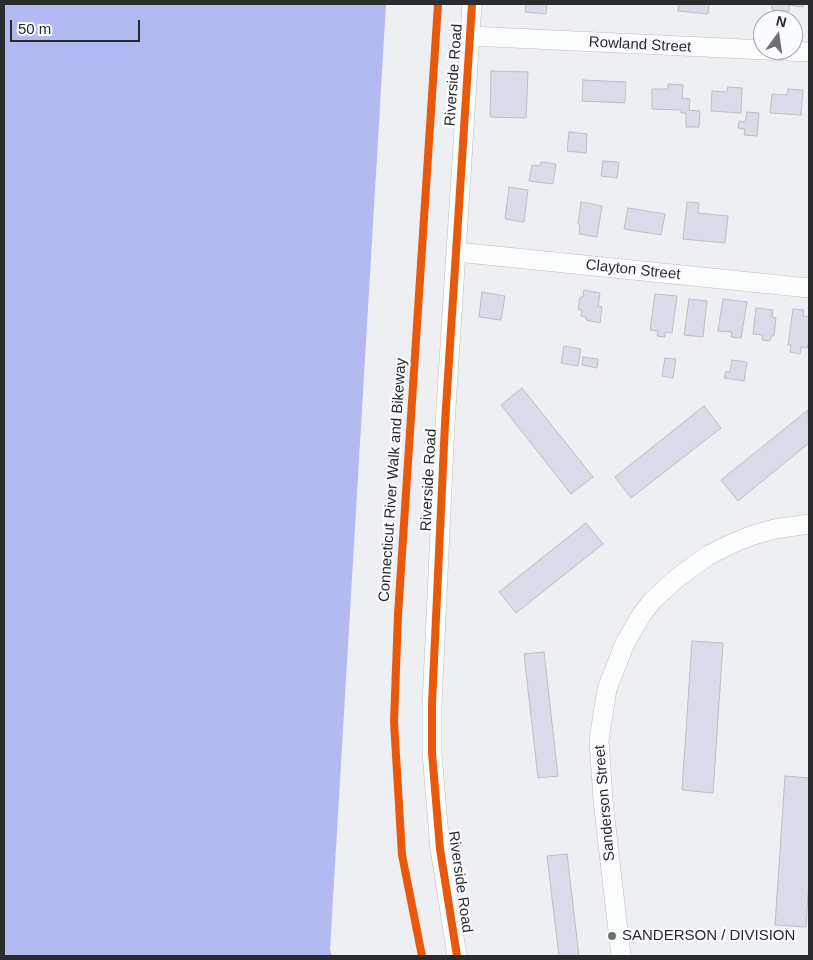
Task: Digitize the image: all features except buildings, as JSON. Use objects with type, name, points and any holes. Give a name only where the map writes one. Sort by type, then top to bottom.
[{"type":"street","name":"Riverside Road","points":[[457,956],[440,850],[432,753],[432,704],[445,424],[472,4]]},
{"type":"street","name":"Rowland Street","points":[[470,36],[809,52]]},
{"type":"street","name":"Clayton Street","points":[[457,252],[809,288]]},
{"type":"street","name":"Sanderson Street","points":[[621,956],[603,801],[599,740],[608,689],[622,650],[633,628],[653,600],[689,568],[730,544],[753,535],[776,528],[809,524]]},
{"type":"water","points":[[4,4],[386,4],[330,949],[332,956],[4,956]]},
{"type":"cycle path","name":"Connecticut River Walk and Bikeway","points":[[422,956],[402,855],[394,722],[398,615],[438,4]]},
{"type":"cycle path","points":[[457,956],[440,849],[432,753],[432,704],[445,423],[472,4]]},
{"type":"place","name":"SANDERSON / DIVISION","points":[[612,936]]}]
